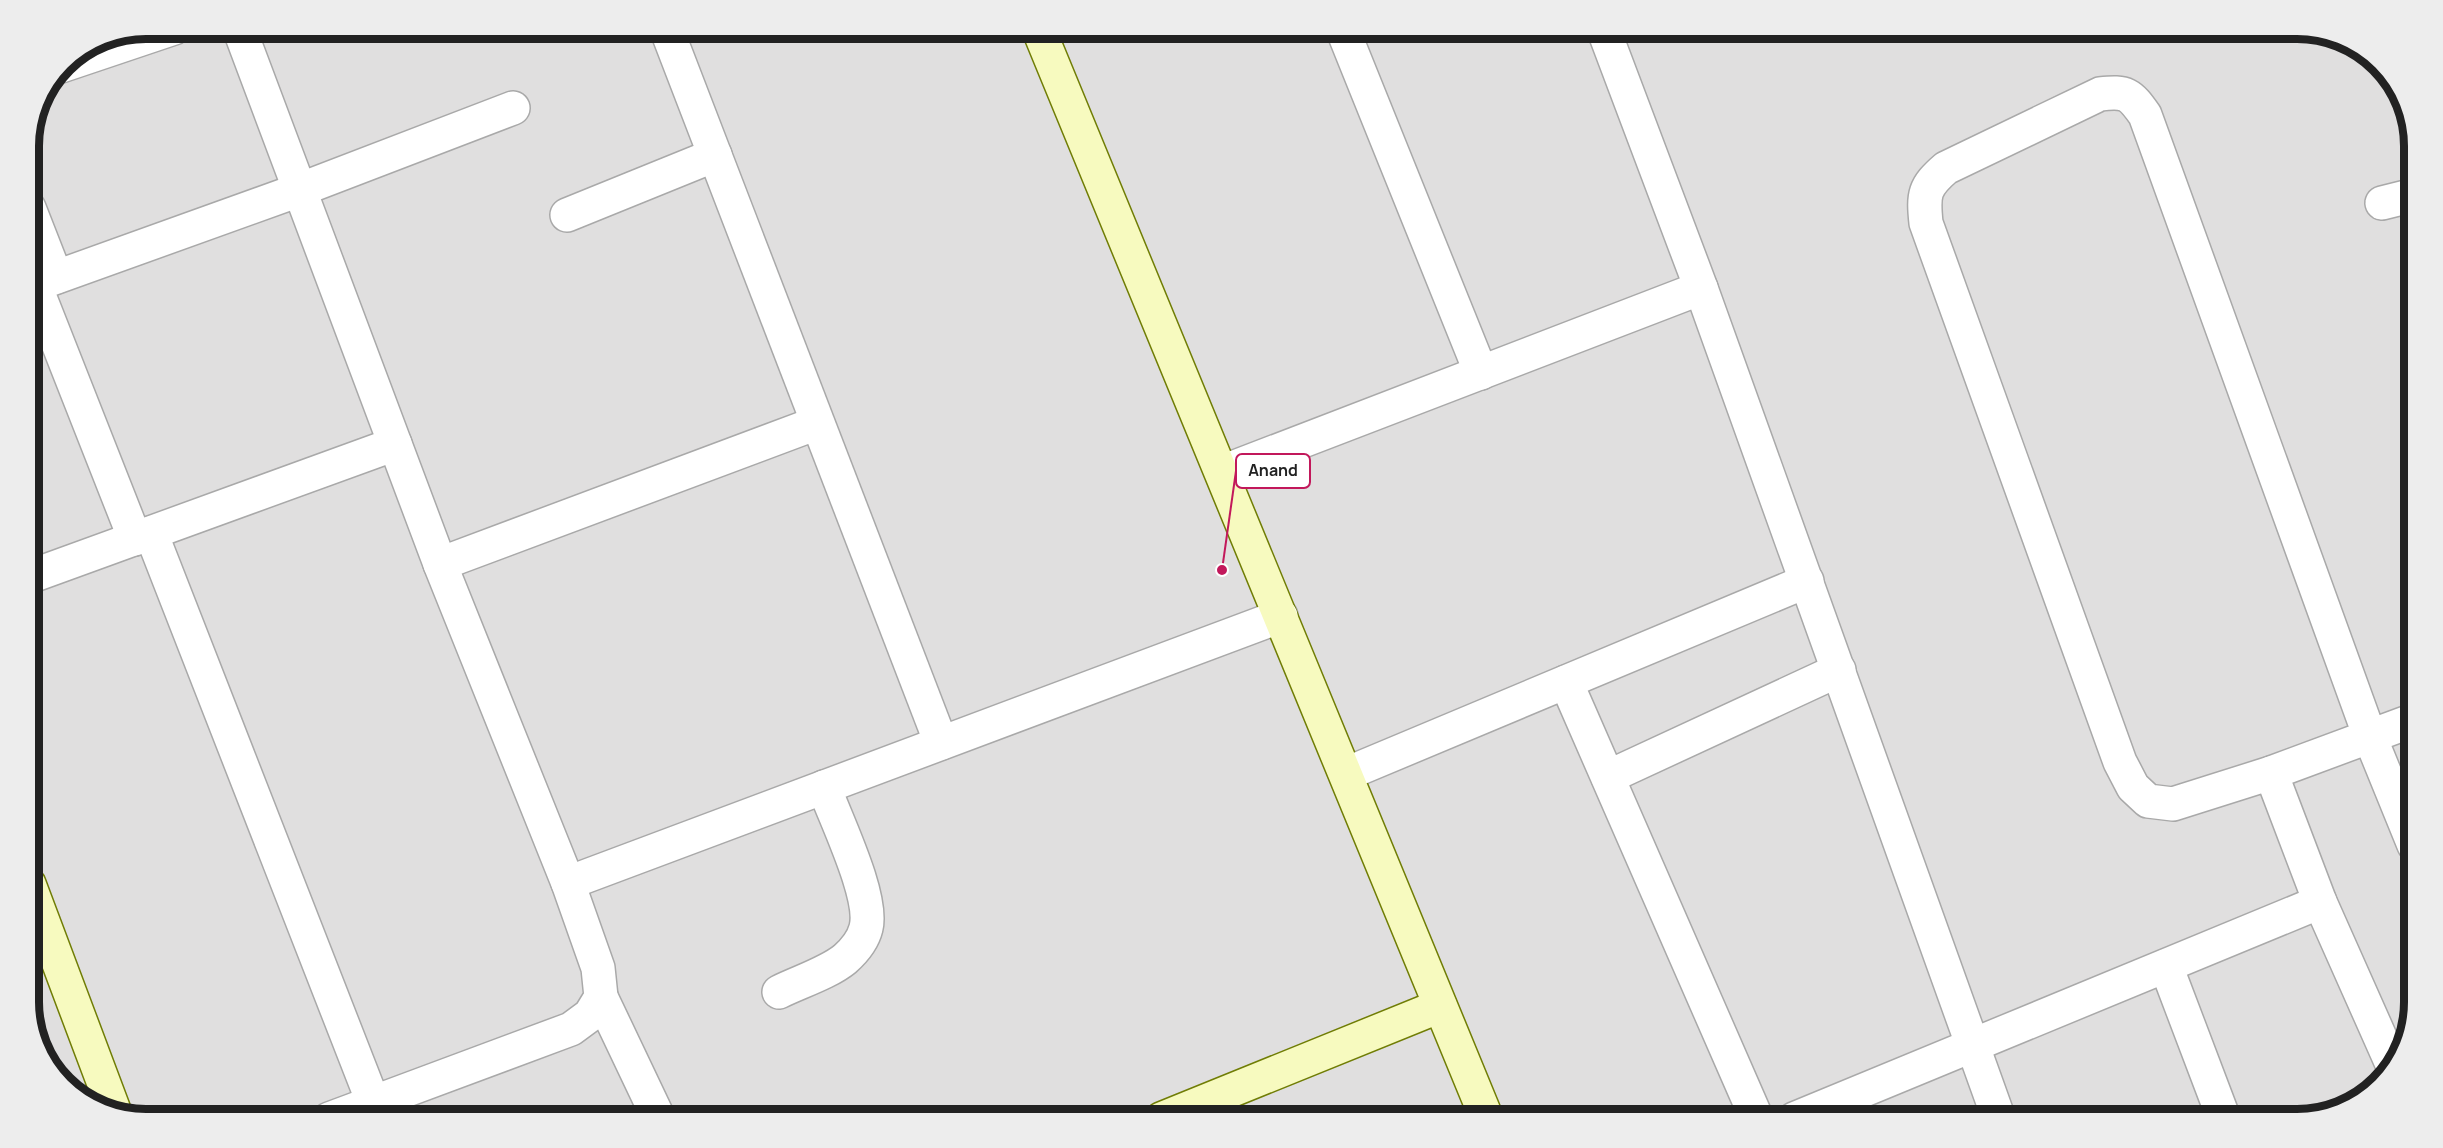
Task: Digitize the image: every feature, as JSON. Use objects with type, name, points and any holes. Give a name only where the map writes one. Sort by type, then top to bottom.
[{"type":"street","points":[[86,58],[141,39]]},
{"type":"street","points":[[243,39],[440,564],[568,883],[598,968],[601,997],[654,1109]]},
{"type":"street","points":[[670,39],[940,743]]},
{"type":"street","points":[[1043,39],[1483,1109]]},
{"type":"street","points":[[1346,39],[1481,373]]},
{"type":"street","points":[[1607,39],[1701,288],[1996,1109]]},
{"type":"street","points":[[2404,724],[2370,737],[2271,773],[2173,804],[2148,801],[2133,787],[2120,762],[1926,223],[1924,201],[1929,183],[1946,168],[2100,94],[2121,92],[2133,98],[2145,115],[2370,737],[2404,820]]},
{"type":"street","points":[[373,1102],[40,283],[299,190],[513,108]]},
{"type":"street","points":[[567,215],[715,155]]},
{"type":"street","points":[[2382,203],[2404,198]]},
{"type":"street","points":[[1222,472],[1701,288]]},
{"type":"street","points":[[440,564],[818,423]]},
{"type":"street","points":[[39,573],[395,444]]},
{"type":"street","points":[[1346,774],[1807,581]]},
{"type":"street","points":[[568,883],[1281,616]]},
{"type":"street","points":[[1608,777],[1839,670]]},
{"type":"street","points":[[1566,682],[1753,1109]]},
{"type":"street","points":[[2271,773],[2320,902],[2389,1057]]},
{"type":"street","points":[[779,992],[843,960],[856,947],[866,928],[866,908],[862,886],[824,787]]},
{"type":"street","points":[[1818,1109],[2320,902]]},
{"type":"street","points":[[39,911],[111,1103]]},
{"type":"street","points":[[2166,966],[2220,1109]]},
{"type":"street","points":[[355,1109],[571,1029],[590,1014],[601,997]]},
{"type":"street","points":[[1186,1109],[1440,1006]]},
{"type":"shaded area","points":[[139,39],[2304,39],[2338,47],[2351,53],[2368,66],[2386,87],[2398,112],[2404,139],[2404,1009],[2396,1043],[2390,1056],[2373,1078],[2356,1091],[2318,1107],[2297,1109],[146,1109],[125,1107],[105,1101],[92,1095],[70,1078],[53,1056],[41,1023],[39,1009],[39,139],[47,105],[53,92],[70,70],[105,47]]},
{"type":"place","name":"Anand","points":[[1222,570]]}]
